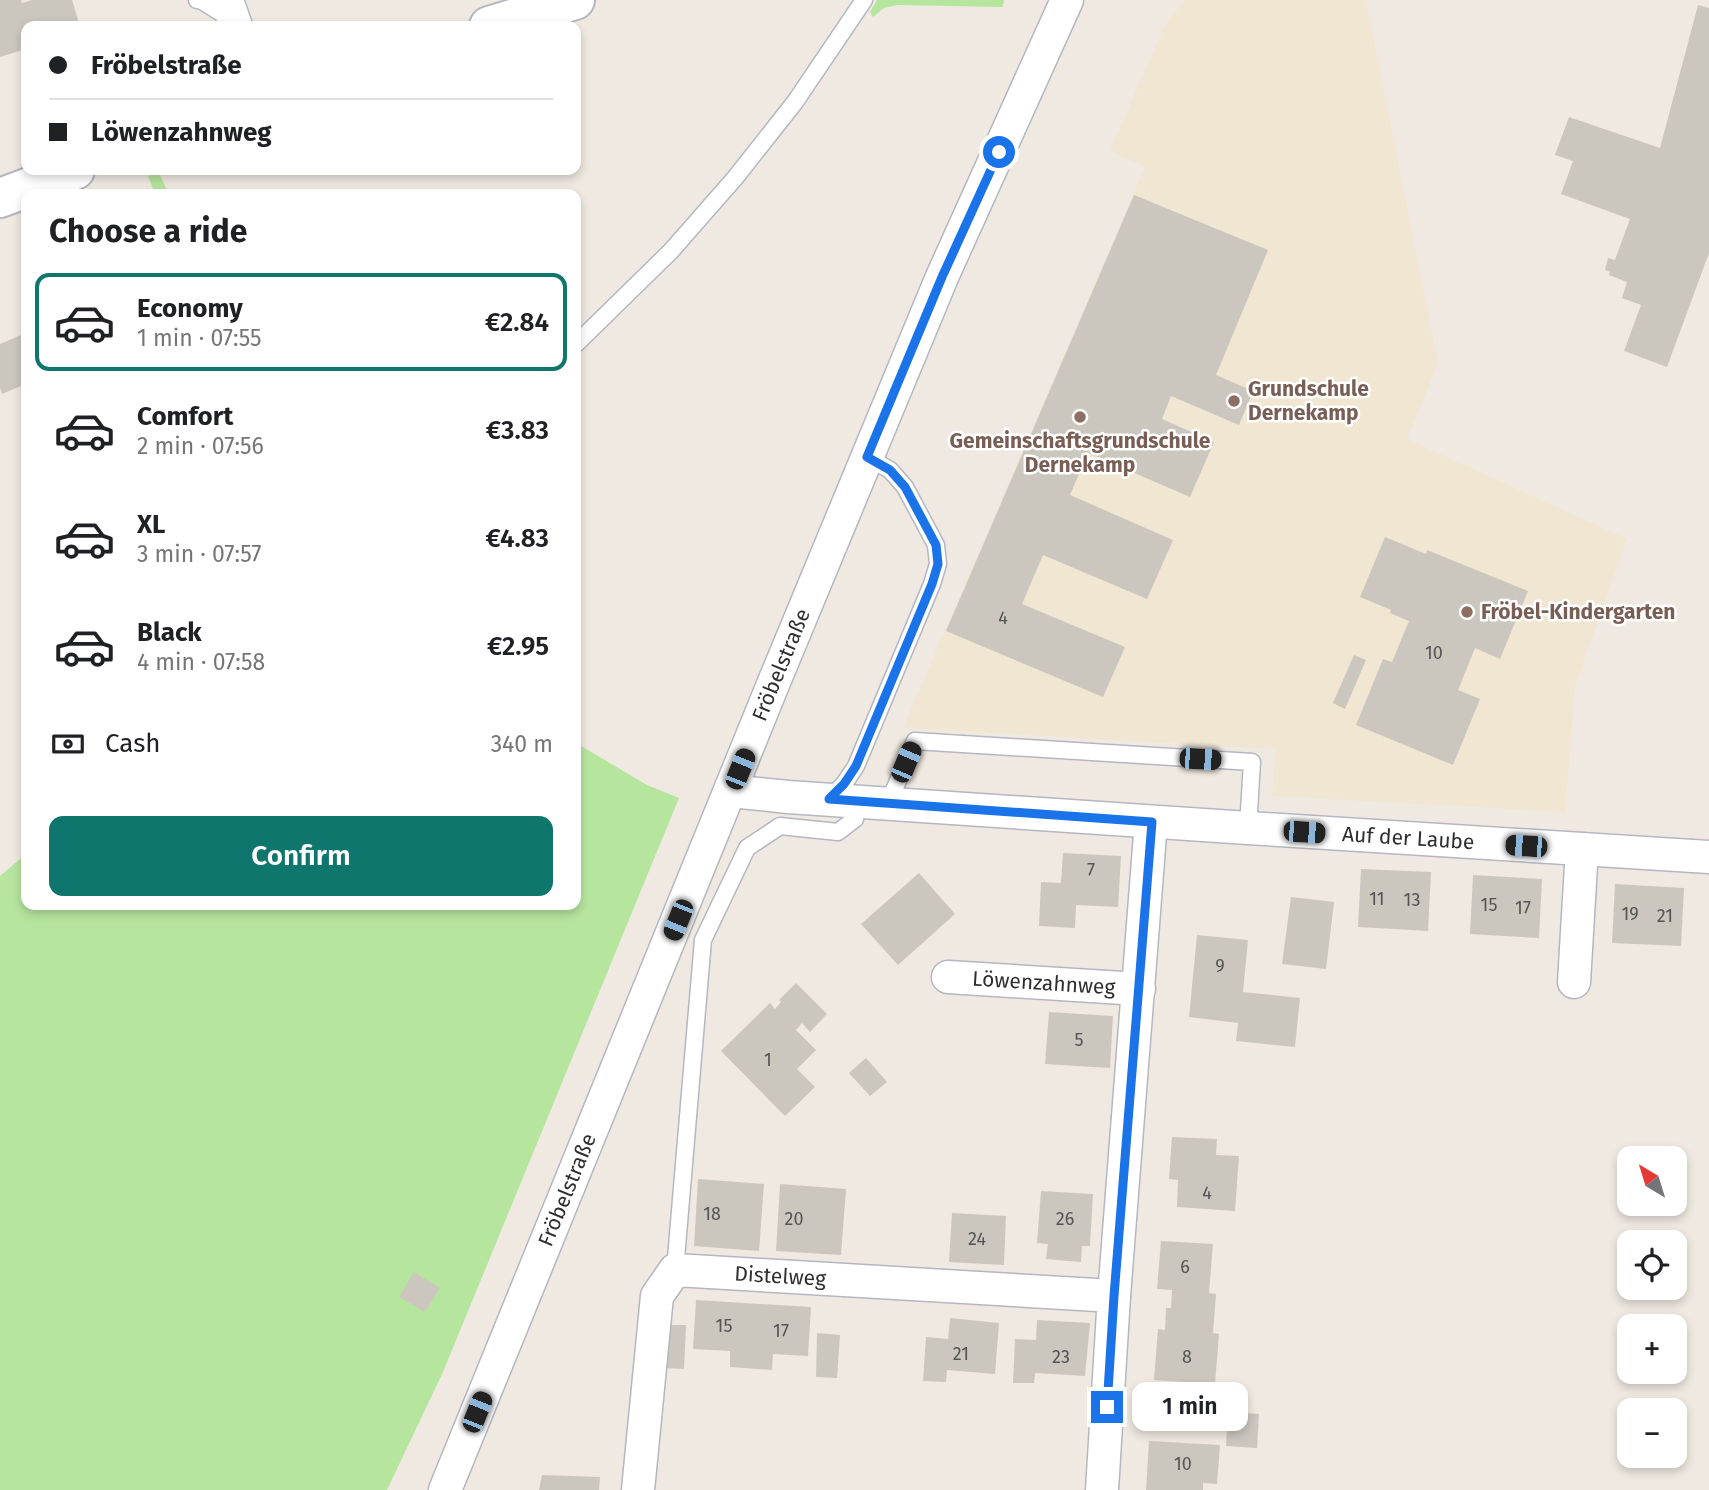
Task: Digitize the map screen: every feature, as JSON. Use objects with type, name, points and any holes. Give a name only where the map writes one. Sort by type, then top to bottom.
[{"type":"street","points":[[506,21],[575,0]]},
{"type":"street","name":"Fröbelstraße","points":[[445,1490],[942,277],[1067,0]]},
{"type":"street","points":[[24,189],[62,175]]},
{"type":"street","points":[[0,198],[21,190]]},
{"type":"street","name":"Auf der Laube","points":[[731,791],[1152,822],[1709,857]]},
{"type":"street","name":"Löwenzahnweg","points":[[1102,1490],[1114,1296],[1152,822]]},
{"type":"street","points":[[1574,982],[1582,849]]},
{"type":"street","name":"Löwenzahnweg","points":[[948,977],[1139,989]]},
{"type":"street","points":[[638,1490],[657,1296],[675,1270]]},
{"type":"street","name":"Distelweg","points":[[675,1270],[1114,1296]]},
{"type":"lane","points":[[197,0],[232,16]]},
{"type":"lane","points":[[581,339],[671,251],[735,178],[795,102],[864,0]]},
{"type":"lane","points":[[675,1270],[703,940],[747,848],[780,826],[838,832],[855,819],[843,800],[844,784],[856,766],[938,564],[936,545],[905,487],[890,470],[867,457]]},
{"type":"lane","points":[[888,804],[915,741],[1252,762],[1248,828]]},
{"type":"shaded area","name":"Grundschule Dernekamp","points":[[1185,0],[1366,0],[1438,363],[1407,439],[1627,539],[1575,686],[1565,812],[1272,796],[1275,749],[903,728],[1145,167],[1110,151],[1165,25]]},
{"type":"green space","points":[[877,0],[1004,0],[1003,7],[897,5],[884,8],[873,17],[870,12]]},
{"type":"green space","points":[[160,175],[167,189],[153,189],[148,176]]},
{"type":"green space","points":[[581,746],[647,785],[679,798],[443,1372],[387,1490],[0,1490],[0,876],[21,858],[21,910],[581,910]]},
{"type":"building","points":[[0,0],[21,0],[22,3],[32,0],[72,0],[78,21],[21,21],[21,51],[0,57]]},
{"type":"building","points":[[1698,5],[1709,8],[1709,253],[1667,367],[1624,351],[1641,305],[1622,298],[1627,282],[1609,275],[1610,272],[1605,270],[1608,258],[1615,260],[1630,219],[1561,194],[1573,161],[1555,155],[1569,117],[1660,148]]},
{"type":"building","points":[[1134,195],[1268,250],[1216,375],[1253,391],[1239,425],[1171,396],[1162,419],[1214,442],[1190,497],[1088,453],[1070,495],[1173,540],[1147,599],[1043,555],[1022,604],[1125,647],[1103,697],[946,631]]},
{"type":"building","points":[[21,335],[21,386],[2,394],[0,388],[0,344]]},
{"type":"building","points":[[1385,537],[1426,554],[1427,550],[1528,591],[1500,659],[1475,648],[1458,690],[1480,699],[1453,765],[1356,725],[1383,659],[1392,662],[1409,621],[1360,597]]},
{"type":"building","points":[[1354,655],[1366,660],[1345,709],[1333,703]]},
{"type":"building","points":[[1063,853],[1121,856],[1118,907],[1076,905],[1075,928],[1039,926],[1041,882],[1061,883]]},
{"type":"building","points":[[1361,869],[1431,872],[1428,931],[1358,927]]},
{"type":"building","points":[[919,873],[955,914],[898,965],[861,924]]},
{"type":"building","points":[[1473,875],[1542,879],[1539,938],[1470,934]]},
{"type":"building","points":[[1615,884],[1684,888],[1681,946],[1612,943]]},
{"type":"building","points":[[1291,897],[1334,902],[1326,969],[1282,964]]},
{"type":"building","points":[[1197,935],[1248,940],[1243,992],[1300,998],[1295,1047],[1236,1041],[1238,1023],[1189,1017]]},
{"type":"building","points":[[796,983],[827,1014],[810,1032],[802,1023],[796,1030],[816,1050],[797,1069],[815,1087],[785,1116],[721,1051],[770,1003],[775,1009],[781,1002],[779,1000]]},
{"type":"building","points":[[1049,1012],[1113,1016],[1110,1068],[1045,1064]]},
{"type":"building","points":[[866,1058],[887,1082],[870,1096],[849,1073]]},
{"type":"building","points":[[1172,1137],[1217,1139],[1216,1155],[1239,1156],[1235,1211],[1177,1207],[1178,1180],[1169,1179]]},
{"type":"building","points":[[698,1179],[764,1184],[759,1251],[694,1246]]},
{"type":"building","points":[[780,1184],[846,1189],[841,1255],[776,1251]]},
{"type":"building","points":[[1041,1191],[1093,1194],[1090,1246],[1082,1246],[1081,1262],[1046,1259],[1048,1244],[1037,1243]]},
{"type":"building","points":[[952,1213],[1006,1216],[1004,1265],[949,1262]]},
{"type":"building","points":[[1161,1241],[1213,1244],[1209,1293],[1216,1294],[1213,1333],[1219,1334],[1215,1384],[1154,1380],[1158,1329],[1165,1330],[1166,1308],[1171,1308],[1172,1290],[1157,1289]]},
{"type":"building","points":[[414,1272],[440,1288],[425,1312],[399,1297]]},
{"type":"building","points":[[696,1300],[811,1307],[808,1356],[773,1354],[772,1370],[730,1367],[730,1351],[693,1349]]},
{"type":"building","points":[[950,1318],[999,1323],[995,1374],[947,1370],[946,1382],[923,1381],[926,1337],[948,1339]]},
{"type":"building","points":[[1037,1320],[1090,1323],[1085,1376],[1035,1373],[1034,1383],[1013,1383],[1015,1339],[1036,1340]]},
{"type":"building","points":[[664,1325],[686,1325],[684,1369],[662,1368]]},
{"type":"building","points":[[817,1333],[840,1335],[837,1378],[816,1377]]},
{"type":"building","points":[[1228,1412],[1259,1414],[1257,1448],[1226,1446]]},
{"type":"building","points":[[1149,1441],[1220,1445],[1217,1484],[1203,1483],[1203,1490],[1146,1490]]},
{"type":"building","points":[[542,1475],[600,1477],[599,1490],[539,1490]]},
{"type":"place","name":"Grundschule Dernekamp","points":[[1234,401]]},
{"type":"place","name":"Gemeinschaftsgrundschule Dernekamp","points":[[1080,417]]},
{"type":"place","name":"Fröbel-Kindergarten","points":[[1467,612]]},
{"type":"route","points":[[999,152],[942,277],[867,457],[890,470],[911,496],[936,545],[938,564],[856,766],[844,784],[829,799],[1152,822],[1107,1407]]}]
